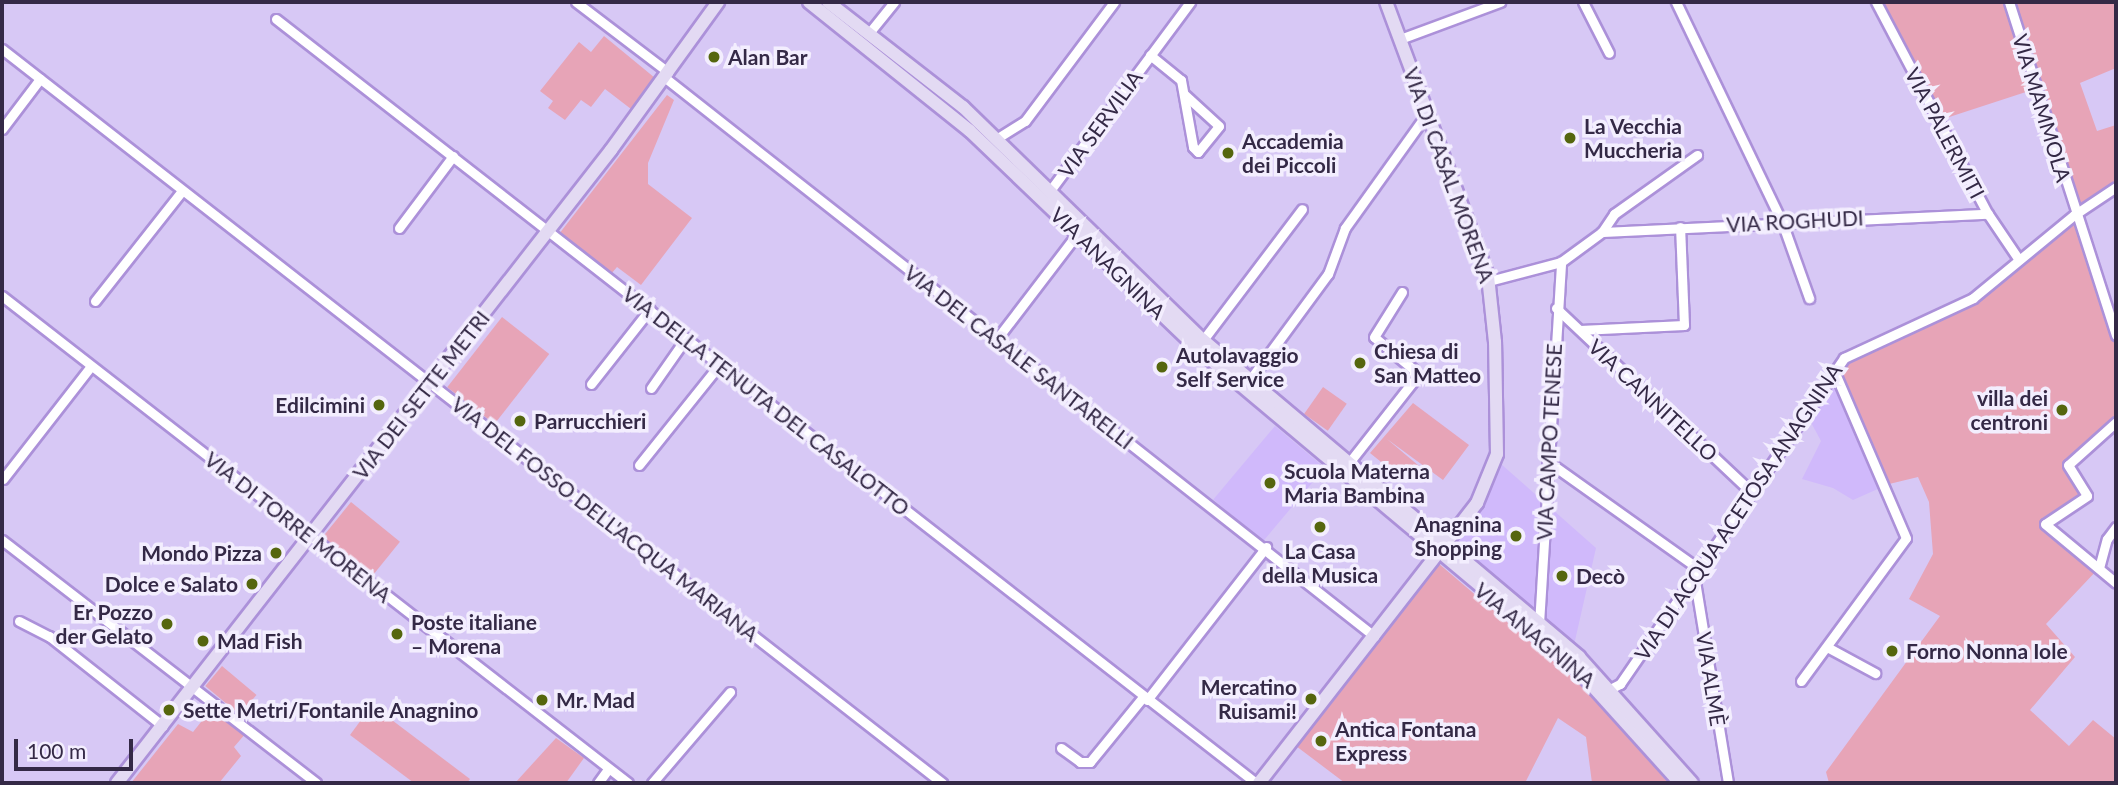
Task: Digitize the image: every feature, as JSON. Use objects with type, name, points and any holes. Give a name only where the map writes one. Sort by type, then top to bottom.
[{"type":"main road","name":"VIA DEI SETTE METRI","points":[[117,783],[431,383],[666,75],[718,2]]},
{"type":"main road","name":"VIA ANAGNINA","points":[[809,2],[983,142],[1198,349],[1607,690],[1680,783]]},
{"type":"main road","name":"VIA ANAGNINA","points":[[828,2],[934,83],[996,139],[1203,341],[1432,535],[1441,549],[1465,563],[1539,624],[1607,690],[1692,783]]},
{"type":"main road","name":"VIA DI CASAL MORENA","points":[[1257,783],[1459,528],[1484,492],[1497,454],[1496,353],[1489,281],[1386,2]]},
{"type":"main road","points":[[1432,535],[1459,528],[1458,548],[1465,563]]},
{"type":"street","name":"VIA DEL CASALE SANTARELLI","points":[[576,2],[996,340],[1266,547],[1374,636]]},
{"type":"street","points":[[869,33],[894,2]]},
{"type":"street","points":[[996,139],[1025,121],[1114,2]]},
{"type":"street","name":"VIA SERVILIA","points":[[1049,192],[1190,2]]},
{"type":"street","points":[[1400,39],[1500,2]]},
{"type":"street","points":[[1583,2],[1609,53]]},
{"type":"street","points":[[1676,2],[1782,222],[1809,298]]},
{"type":"street","name":"VIA PALERMITI","points":[[1876,2],[1988,214],[2019,260]]},
{"type":"street","name":"VIA MAMMOLA","points":[[2009,2],[2074,215],[2116,335]]},
{"type":"street","name":"VIA DELLA TENUTA DEL CASALOTTO","points":[[276,19],[1257,783]]},
{"type":"street","name":"VIA DEL FOSSO DELL'ACQUA MARIANA","points":[[2,49],[942,783]]},
{"type":"street","name":"VIA SERVILIA","points":[[1150,55],[1181,80],[1193,147],[1199,152],[1220,126],[1184,94]]},
{"type":"street","points":[[2,129],[40,79]]},
{"type":"street","points":[[920,92],[934,83]]},
{"type":"street","points":[[1249,381],[1328,274],[1345,228],[1428,112]]},
{"type":"street","points":[[1489,281],[1560,262],[1602,232],[1614,214],[1697,155]]},
{"type":"street","points":[[399,228],[453,156]]},
{"type":"street","name":"VIA DI ACQUA ACETOSA ANAGNINA","points":[[1607,690],[1694,575],[1834,371],[1858,347],[1963,304],[2074,215],[2116,187]]},
{"type":"street","points":[[95,301],[182,191]]},
{"type":"street","points":[[1203,341],[1302,209]]},
{"type":"street","name":"VIA ROGHUDI","points":[[1602,232],[1988,214]]},
{"type":"street","points":[[1580,330],[1684,325],[1681,228]]},
{"type":"street","points":[[996,340],[1077,234]]},
{"type":"street","name":"VIA CAMPO TENESE","points":[[1539,624],[1560,262]]},
{"type":"street","points":[[1348,464],[1415,379],[1413,369],[1374,337],[1402,292]]},
{"type":"street","name":"VIA DI TORRE MORENA","points":[[2,296],[628,783]]},
{"type":"street","name":"VIA CANNITELLO","points":[[1556,308],[1750,492]]},
{"type":"street","points":[[591,384],[650,310]]},
{"type":"street","points":[[651,388],[686,338]]},
{"type":"street","points":[[639,465],[720,364]]},
{"type":"street","points":[[3,479],[90,366]]},
{"type":"street","points":[[1801,681],[1906,535],[1834,371]]},
{"type":"street","points":[[2116,422],[2068,465],[2087,496],[2045,524],[2116,583]]},
{"type":"street","points":[[1547,461],[1692,564]]},
{"type":"street","points":[[2099,568],[2107,539],[2116,527]]},
{"type":"street","points":[[2,540],[316,783]]},
{"type":"street","points":[[1061,748],[1080,762],[1090,762],[1266,547]]},
{"type":"street","name":"VIA ALMÈ","points":[[1694,575],[1728,783]]},
{"type":"street","points":[[19,621],[49,636],[163,726]]},
{"type":"street","points":[[1827,647],[1875,673]]},
{"type":"street","points":[[652,783],[730,692]]},
{"type":"street","points":[[598,783],[608,769]]},
{"type":"shaded area","points":[[1871,2],[2006,2],[2032,90],[1934,122]]},
{"type":"shaded area","points":[[2009,2],[2116,2],[2116,68],[2080,83],[2097,131],[2116,125],[2116,188],[2074,215]]},
{"type":"shaded area","points":[[604,36],[655,78],[631,109],[605,89],[591,107],[581,100],[565,120],[548,108],[553,101],[540,91],[579,42],[591,52]]},
{"type":"shaded area","points":[[667,95],[674,100],[648,163],[648,184],[692,218],[641,285],[617,267],[611,274],[559,234]]},
{"type":"shaded area","points":[[2074,215],[2116,335],[2116,419],[2069,461],[2087,496],[2045,524],[2099,568],[2046,624],[2075,657],[2030,710],[2069,746],[2093,720],[2116,739],[2116,783],[1829,783],[1826,772],[1940,616],[1909,599],[1933,554],[1929,502],[1918,477],[1885,485],[1834,371],[1838,363],[1979,294]]},
{"type":"shaded area","points":[[502,317],[549,354],[494,424],[447,387]]},
{"type":"shaded area","points":[[1832,381],[1880,488],[1853,500],[1833,488],[1802,479],[1821,441],[1808,417]]},
{"type":"shaded area","points":[[1323,387],[1347,404],[1328,431],[1304,414]]},
{"type":"shaded area","points":[[1413,403],[1469,445],[1443,480],[1387,439],[1419,466],[1406,482],[1370,453]]},
{"type":"shaded area","name":"Scuola Materna Maria Bambina","points":[[1275,426],[1325,468],[1263,541],[1213,500]]},
{"type":"shaded area","points":[[1501,464],[1596,548],[1574,645],[1450,545],[1474,517]]},
{"type":"shaded area","points":[[351,502],[400,542],[371,577],[322,538]]},
{"type":"shaded area","points":[[1438,563],[1601,702],[1668,783],[1592,783],[1586,737],[1558,718],[1525,783],[1345,783],[1296,746]]},
{"type":"shaded area","points":[[222,666],[256,695],[240,715],[205,686]]},
{"type":"shaded area","points":[[372,705],[470,779],[467,783],[414,783],[350,735]]},
{"type":"shaded area","points":[[213,707],[246,733],[234,747],[241,756],[219,783],[131,783],[178,724],[193,732]]},
{"type":"shaded area","points":[[556,738],[584,758],[566,783],[515,783]]},
{"type":"place","name":"Alan Bar","points":[[714,57]]},
{"type":"place","name":"La Vecchia Muccheria","points":[[1570,138]]},
{"type":"place","name":"Accademia dei Piccoli","points":[[1228,153]]},
{"type":"place","name":"Chiesa di San Matteo","points":[[1360,363]]},
{"type":"place","name":"Autolavaggio Self Service","points":[[1162,367]]},
{"type":"place","name":"Edilcimini","points":[[379,405]]},
{"type":"place","name":"villa dei centroni","points":[[2062,410]]},
{"type":"place","name":"Parrucchieri","points":[[520,421]]},
{"type":"place","name":"Scuola Materna Maria Bambina","points":[[1270,483]]},
{"type":"place","name":"La Casa della Musica","points":[[1320,527]]},
{"type":"place","name":"Anagnina Shopping","points":[[1516,536]]},
{"type":"place","name":"Mondo Pizza","points":[[276,553]]},
{"type":"place","name":"Decò","points":[[1562,576]]},
{"type":"place","name":"Dolce e Salato","points":[[252,584]]},
{"type":"place","name":"Er Pozzo der Gelato","points":[[167,624]]},
{"type":"place","name":"Poste italiane – Morena","points":[[397,634]]},
{"type":"place","name":"Mad Fish","points":[[203,641]]},
{"type":"place","name":"Forno Nonna Iole","points":[[1892,651]]},
{"type":"place","name":"Mercatino Ruisami!","points":[[1311,699]]},
{"type":"place","name":"Mr. Mad","points":[[542,700]]},
{"type":"place","name":"Sette Metri/Fontanile Anagnino","points":[[169,710]]},
{"type":"place","name":"Antica Fontana Express","points":[[1321,741]]}]
